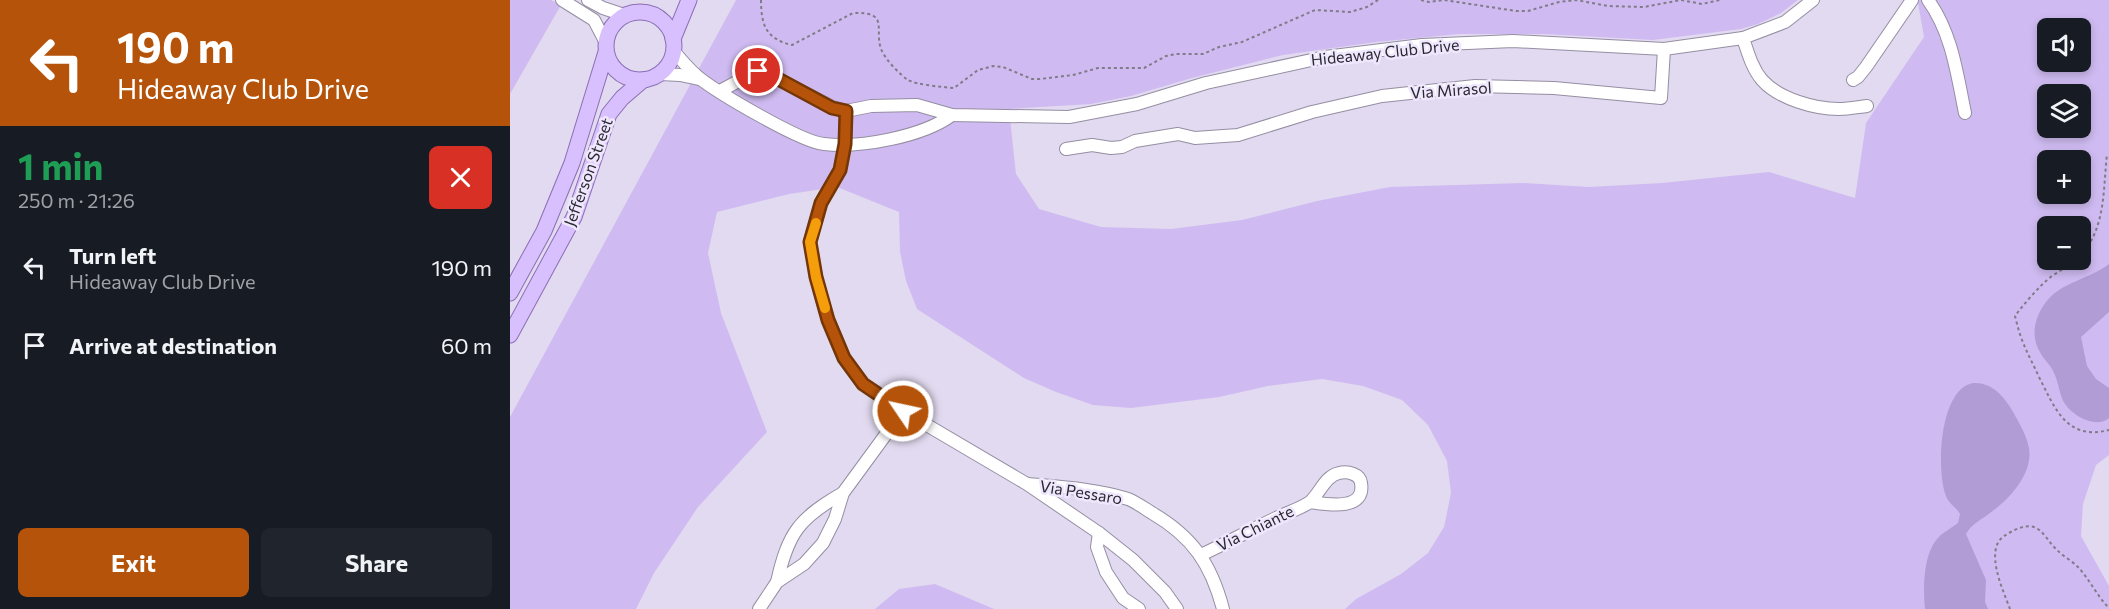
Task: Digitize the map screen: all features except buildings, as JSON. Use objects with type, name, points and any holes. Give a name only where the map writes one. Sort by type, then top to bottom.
[{"type":"main road","points":[[654,0],[615,22],[609,31],[606,47],[610,63],[617,72],[627,78],[643,80],[660,74],[668,66],[689,0]]},
{"type":"main road","points":[[630,14],[646,13],[657,16],[665,23],[673,45]]},
{"type":"main road","name":"Jefferson Street","points":[[510,293],[544,231],[572,163],[606,47]]},
{"type":"main road","name":"Jefferson Street","points":[[510,335],[574,218],[609,114],[622,98],[643,80]]},
{"type":"street","points":[[562,0],[594,20],[606,47]]},
{"type":"street","points":[[588,0],[603,8],[630,14]]},
{"type":"street","name":"Hideaway Club Drive","points":[[846,111],[871,106],[917,105],[952,115],[1069,117],[1137,104],[1206,83],[1324,57],[1422,45],[1513,41],[1664,49],[1743,38],[1785,22],[1813,0]]},
{"type":"street","points":[[1853,80],[1866,67],[1912,0]]},
{"type":"street","points":[[1928,0],[1937,12],[1951,46],[1965,113]]},
{"type":"street","points":[[1743,38],[1750,62],[1763,81],[1778,93],[1807,104],[1838,109],[1867,106]]},
{"type":"street","name":"Hideaway Club Drive","points":[[673,45],[688,68],[701,79],[782,127],[822,144],[863,143],[904,135],[940,124],[952,115]]},
{"type":"street","name":"Via Mirasol","points":[[1066,148],[1092,145],[1122,147],[1135,141],[1178,134],[1195,138],[1238,135],[1312,112],[1382,96],[1475,86],[1554,88],[1661,98],[1664,49]]},
{"type":"street","points":[[720,91],[758,71],[769,74],[832,108],[846,111]]},
{"type":"street","name":"Hideaway Club Drive","points":[[660,74],[701,79]]},
{"type":"street","name":"Via Pessaro","points":[[846,111],[845,144],[840,170],[821,203],[810,242],[816,277],[828,320],[844,358],[863,384],[903,411],[1027,484],[1099,533],[1166,592],[1177,609]]},
{"type":"street","points":[[777,582],[804,564],[823,543],[835,519],[843,493],[903,411]]},
{"type":"street","name":"Via Pessaro","points":[[1027,484],[1091,490],[1130,500],[1159,517],[1192,543],[1201,555],[1217,586],[1223,609]]},
{"type":"street","points":[[759,609],[777,582],[783,554],[797,526],[816,508],[843,493]]},
{"type":"street","name":"Via Chiante","points":[[1201,555],[1310,501]]},
{"type":"street","points":[[1099,533],[1097,547],[1106,572],[1123,598],[1139,609]]},
{"type":"path","points":[[761,0],[763,21],[767,32],[774,39],[792,45],[853,13],[873,16],[878,20],[880,27],[881,49],[900,73],[915,83],[954,88],[978,70],[993,66],[1003,67],[1032,79],[1073,75],[1098,68],[1144,68],[1166,56],[1203,54],[1219,46],[1242,42],[1315,10],[1350,12],[1367,7],[1378,0]]},
{"type":"path","points":[[1421,0],[1429,2],[1443,0],[1516,11],[1576,0],[1608,6],[1644,8],[1681,0],[1702,4],[1720,0]]},
{"type":"path","points":[[2091,243],[2099,225],[2107,154]]},
{"type":"path","points":[[2063,270],[2041,285],[2015,316],[2016,320],[2026,353],[2059,416],[2079,430],[2099,433],[2109,430]]},
{"type":"path","points":[[2010,609],[1996,566],[1995,547],[2000,539],[2027,526],[2034,527],[2041,532],[2056,550],[2078,567],[2109,608]]},
{"type":"shaded area","points":[[510,0],[551,0],[561,5],[510,94]]},
{"type":"shaded area","points":[[736,0],[1798,0],[1781,13],[1741,29],[1653,40],[1544,34],[1459,34],[1376,42],[1283,55],[1131,96],[1091,104],[1009,109],[1016,174],[1039,209],[1101,227],[1171,229],[1242,220],[1317,201],[1390,187],[1523,183],[1589,187],[1662,183],[1769,172],[1855,198],[1866,123],[1924,37],[1919,0],[2109,0],[2109,455],[2096,465],[2083,504],[2081,536],[2109,586],[2109,609],[1345,609],[1356,599],[1401,574],[1428,553],[1444,527],[1451,493],[1447,461],[1428,425],[1402,400],[1363,386],[1322,379],[1268,386],[1219,397],[1131,408],[1093,405],[1056,392],[1024,378],[917,309],[906,281],[900,252],[899,212],[837,187],[789,194],[717,212],[708,253],[721,313],[767,432],[698,507],[654,573],[636,609],[510,609],[510,417]]},
{"type":"shaded area","points":[[2109,264],[2109,312],[2081,337],[2087,366],[2096,379],[2109,388],[2109,418],[2104,421],[2091,422],[2073,413],[2065,404],[2053,370],[2035,341],[2035,328],[2042,308],[2052,295]]},
{"type":"shaded area","points":[[1973,383],[1991,387],[2008,404],[2027,440],[2028,464],[2020,483],[2006,500],[1966,534],[1986,580],[1985,602],[1988,609],[1925,609],[1924,582],[1929,553],[1940,536],[1958,523],[1960,514],[1947,499],[1943,484],[1941,451],[1943,432],[1953,400],[1962,389]]},
{"type":"shaded area","points":[[935,584],[994,609],[875,609],[899,589]]},
{"type":"slow traffic","points":[[816,223],[810,242],[816,277],[825,308]]},
{"type":"route","points":[[758,71],[769,74],[832,108],[846,111],[845,144],[840,170],[821,203],[810,242],[816,277],[828,320],[844,358],[863,384],[903,411]]}]
